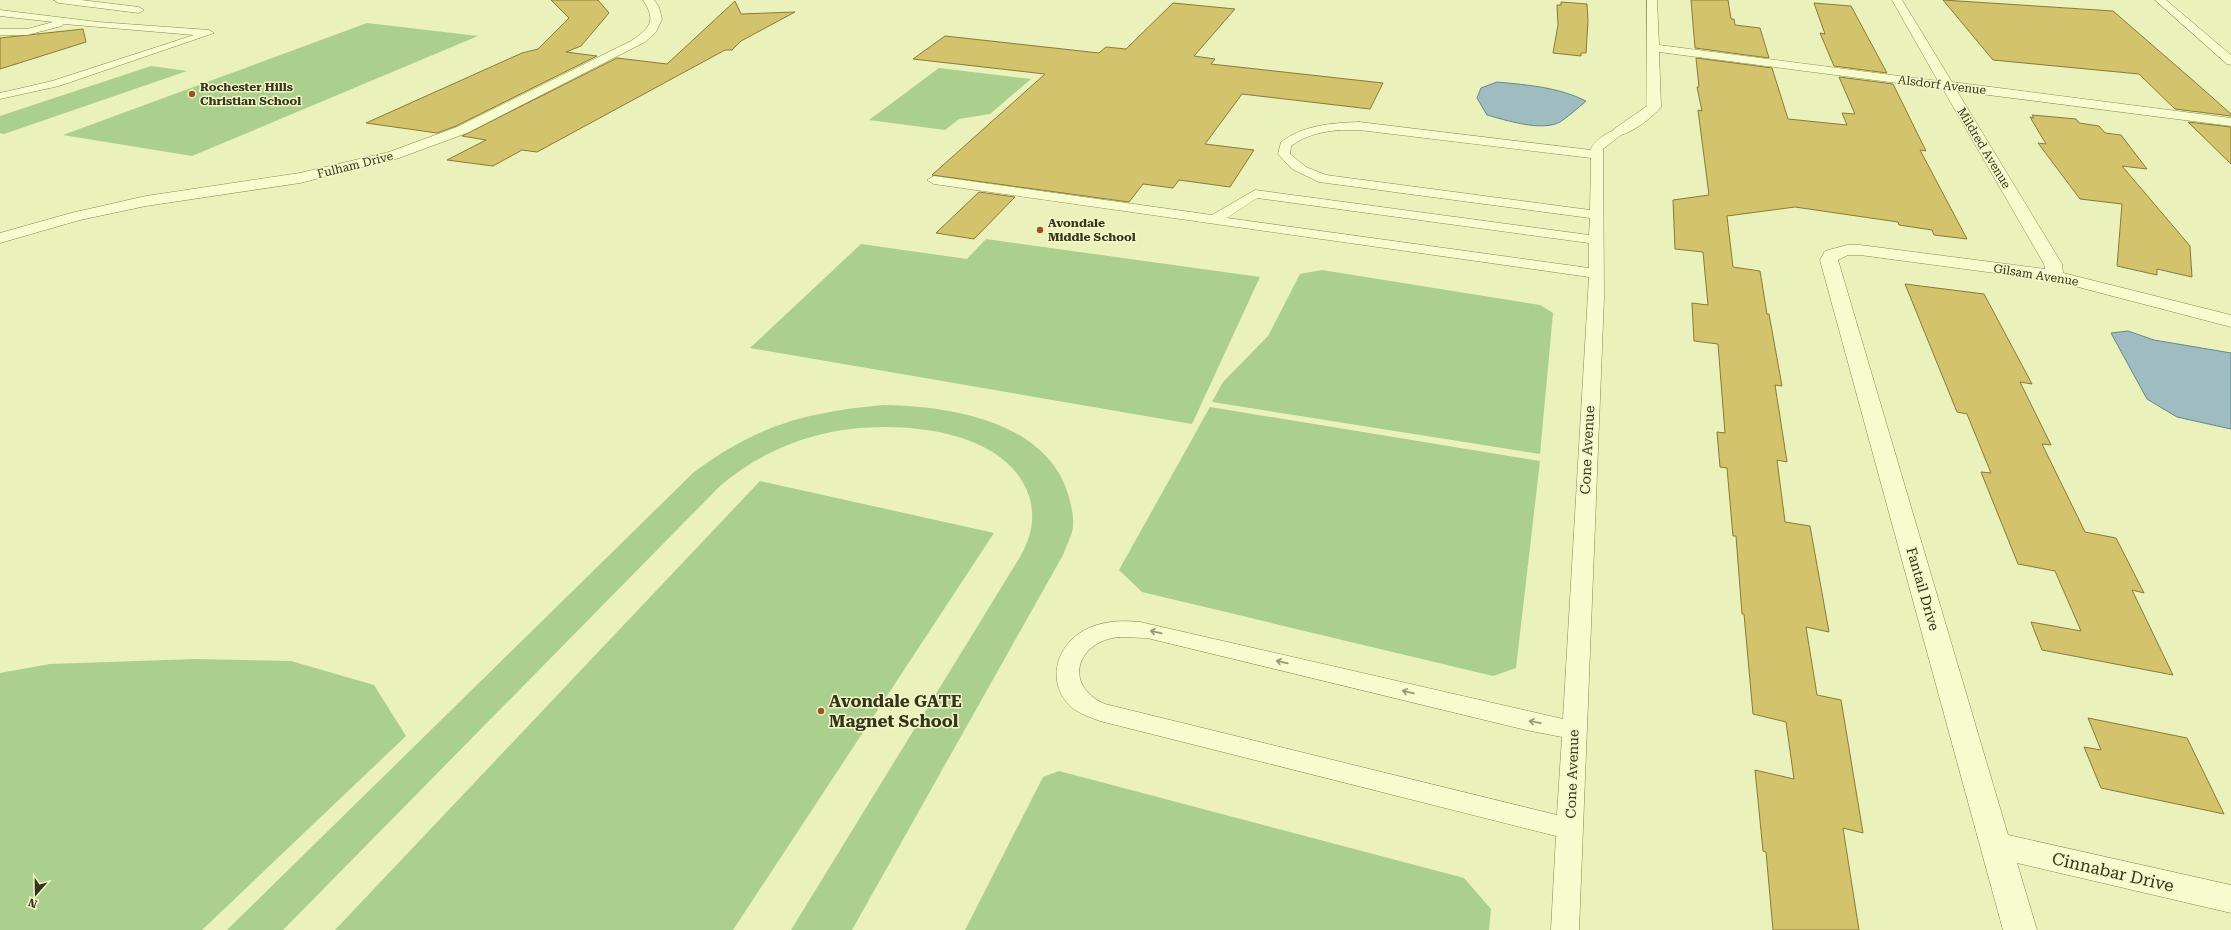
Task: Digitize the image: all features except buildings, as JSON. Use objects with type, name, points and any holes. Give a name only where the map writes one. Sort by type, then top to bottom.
[{"type":"street","name":"Fulham Drive","points":[[0,238],[108,209],[180,196],[300,178],[368,163],[419,147],[469,127],[635,44],[649,33],[656,23],[658,16],[656,10],[648,0]]},
{"type":"street","points":[[1619,132],[1643,117],[1654,107],[1652,0]]},
{"type":"street","name":"Mildred Avenue","points":[[1897,0],[1946,86],[2053,264],[2055,276]]},
{"type":"street","points":[[2160,0],[2231,61]]},
{"type":"street","name":"Alsdorf Avenue","points":[[1653,48],[2231,122]]},
{"type":"street","name":"Gilsam Avenue","points":[[1838,252],[1860,250],[2055,276],[2231,321]]},
{"type":"street","name":"Fantail Drive","points":[[1838,252],[1831,255],[1829,260],[2020,930]]},
{"type":"street","name":"Cinnabar Drive","points":[[1995,845],[2231,899]]},
{"type":"lane","points":[[59,0],[139,10],[92,24]]},
{"type":"lane","points":[[0,13],[92,24],[209,33],[55,84],[0,96]]},
{"type":"lane","points":[[0,32],[27,32],[68,21]]},
{"type":"lane","points":[[1595,215],[1324,179],[1304,172],[1290,163],[1284,154],[1285,145],[1295,136],[1306,132],[1334,127],[1359,126],[1597,155],[1600,145],[1619,132]]},
{"type":"lane","name":"Cone Avenue","points":[[1565,930],[1595,273],[1597,155]]},
{"type":"lane","points":[[934,180],[1595,273]]},
{"type":"lane","points":[[1214,220],[1255,194],[1595,240]]},
{"type":"lane","points":[[1570,830],[1109,715],[1091,708],[1077,698],[1068,684],[1066,670],[1070,657],[1079,645],[1093,635],[1110,630],[1128,628],[1147,630],[1519,719],[1573,730]]},
{"type":"green space","points":[[367,23],[478,36],[192,156],[63,135]]},
{"type":"green space","points":[[151,66],[187,71],[4,134],[0,133],[0,116]]},
{"type":"green space","points":[[939,68],[1031,79],[990,114],[959,119],[945,130],[869,120]]},
{"type":"green space","points":[[986,239],[1260,277],[1192,424],[750,348],[861,244],[967,259]]},
{"type":"green space","points":[[1322,270],[1540,305],[1553,313],[1540,454],[1212,402],[1223,382],[1268,336],[1300,274]]},
{"type":"green space","points":[[884,405],[937,409],[965,414],[992,422],[1017,434],[1039,449],[1056,469],[1068,494],[1073,514],[1073,527],[1063,555],[852,930],[791,930],[1020,557],[1027,543],[1031,528],[1032,512],[1029,496],[1017,474],[999,456],[976,443],[950,434],[922,429],[893,427],[867,428],[843,430],[809,437],[777,449],[733,475],[720,486],[283,930],[227,930],[694,472],[717,456],[740,443],[762,432],[784,424],[806,417],[830,412]]},
{"type":"green space","points":[[1210,407],[1540,461],[1516,668],[1493,676],[1142,592],[1119,570]]},
{"type":"green space","points":[[760,481],[994,533],[733,930],[335,930]]},
{"type":"green space","points":[[195,659],[291,661],[374,685],[406,736],[202,930],[0,930],[0,673],[50,664]]},
{"type":"green space","points":[[1059,771],[1464,878],[1491,909],[1489,930],[965,930],[1043,777]]},
{"type":"water","points":[[1497,82],[1554,90],[1586,101],[1563,120],[1552,125],[1544,126],[1513,122],[1487,115],[1477,98],[1481,88]]},
{"type":"water","points":[[2128,331],[2154,340],[2231,353],[2231,429],[2177,417],[2147,399],[2111,333]]},
{"type":"place","name":"Rochester Hills Christian School","points":[[192,94]]},
{"type":"place","name":"Avondale Middle School","points":[[1040,230]]},
{"type":"place","name":"Avondale GATE Magnet School","points":[[821,711]]}]
